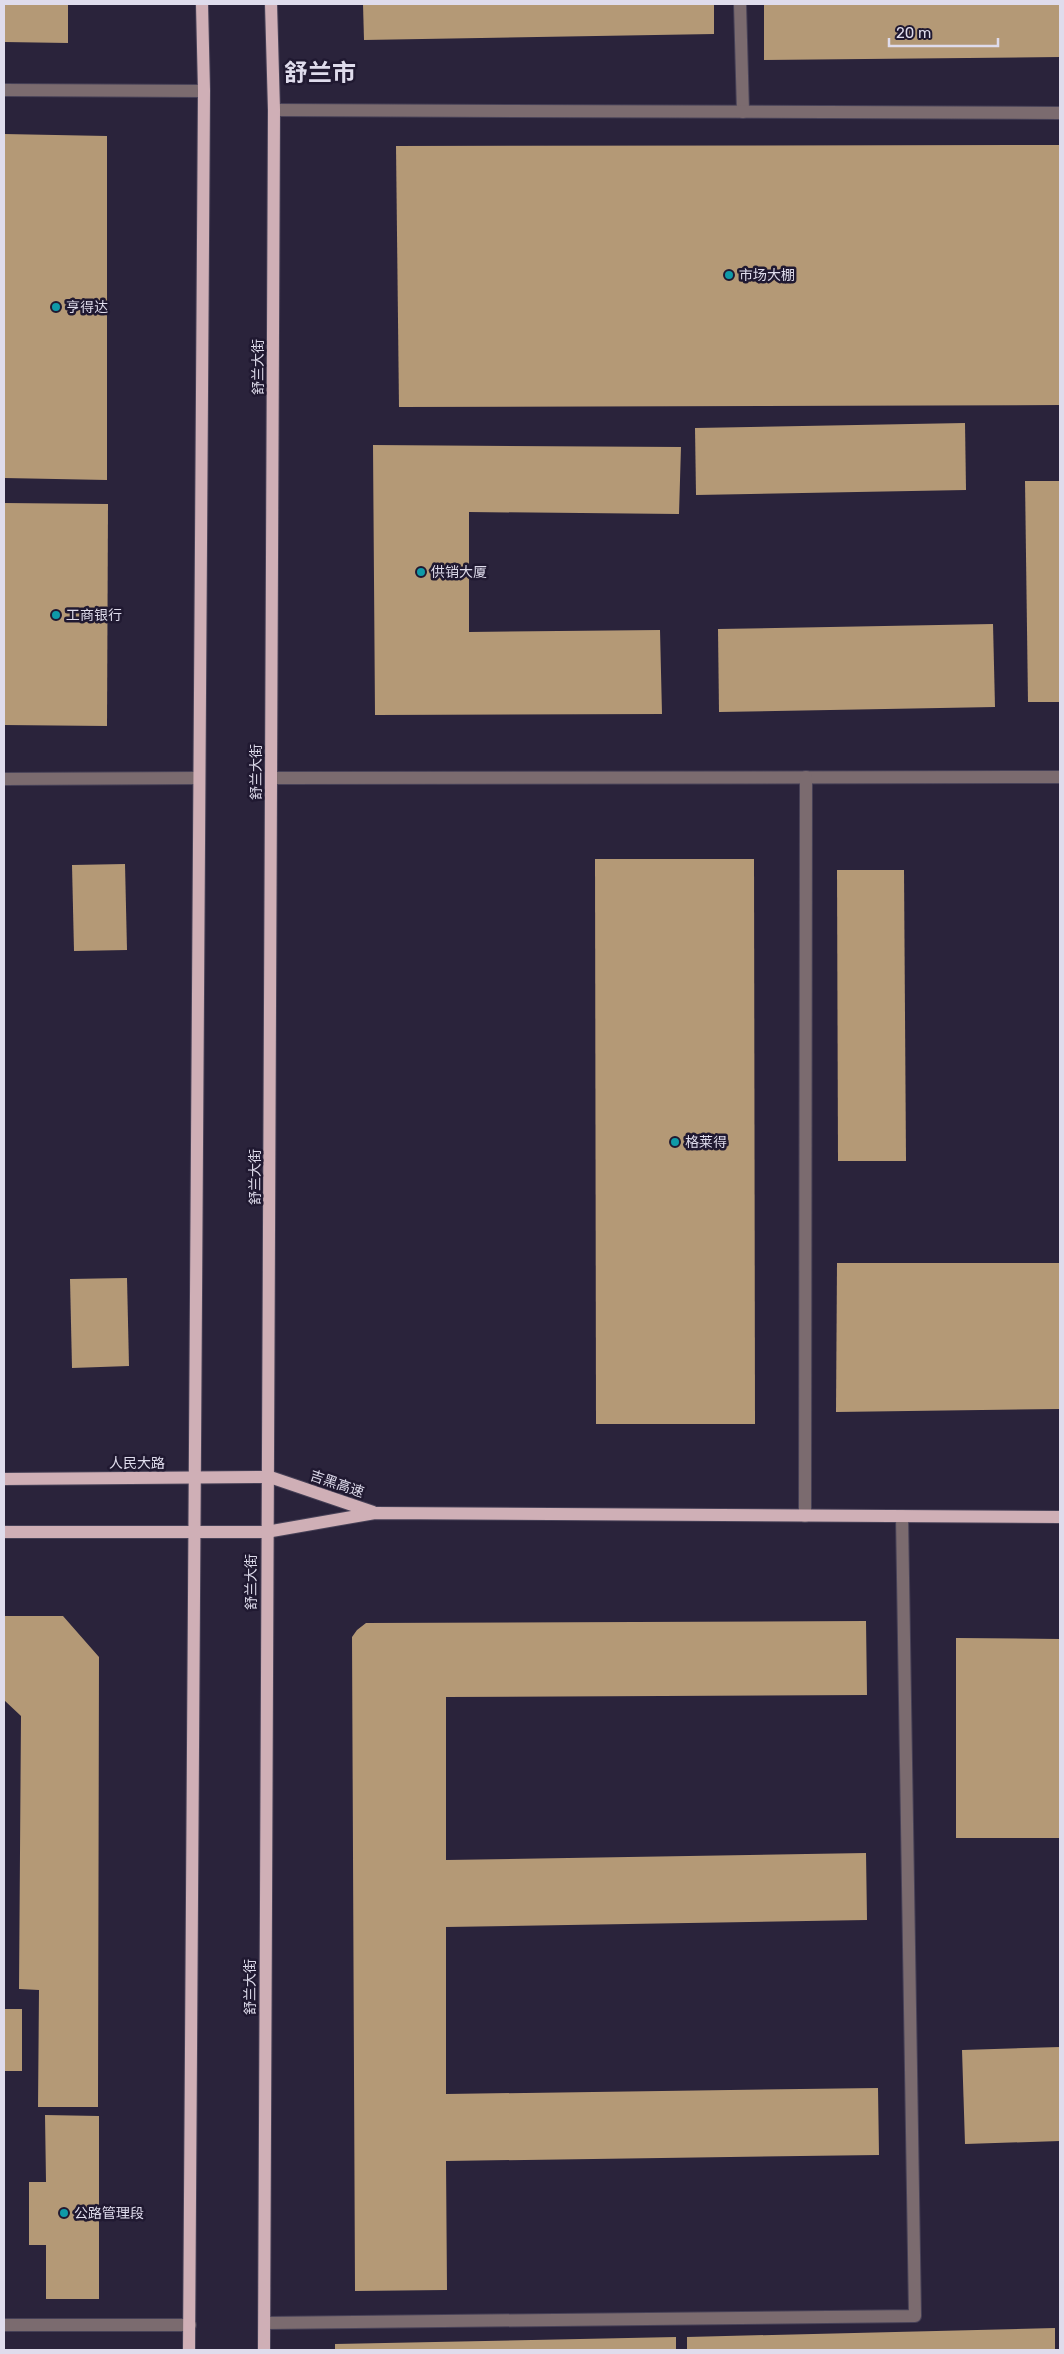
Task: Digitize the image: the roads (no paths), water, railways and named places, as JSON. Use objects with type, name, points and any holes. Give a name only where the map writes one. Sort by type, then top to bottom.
[{"type":"main road","points":[[189,2350],[204,91],[202,4]]},
{"type":"main road","name":"舒兰大街","points":[[264,2350],[266,1532],[270,1477],[274,110],[270,4]]},
{"type":"main road","name":"人民大路","points":[[4,1479],[270,1477]]},
{"type":"main road","name":"吉黑高速","points":[[270,1477],[375,1513]]},
{"type":"main road","points":[[375,1513],[1060,1517]]},
{"type":"main road","name":"吉黑高速","points":[[266,1532],[375,1513]]},
{"type":"main road","points":[[4,1532],[266,1532]]},
{"type":"street","points":[[740,4],[743,112]]},
{"type":"street","points":[[4,90],[204,91]]},
{"type":"street","points":[[274,110],[1060,113]]},
{"type":"street","points":[[271,778],[1060,776]]},
{"type":"street","points":[[805,1516],[806,777]]},
{"type":"street","points":[[4,779],[198,778]]},
{"type":"street","points":[[265,2323],[915,2316],[902,1516]]},
{"type":"street","points":[[4,2325],[190,2325]]},
{"type":"place","name":"市场大棚","points":[[729,275]]},
{"type":"place","name":"亨得达","points":[[56,307]]},
{"type":"place","name":"供销大厦","points":[[421,572]]},
{"type":"place","name":"工商银行","points":[[56,615]]},
{"type":"place","name":"格莱得","points":[[675,1142]]},
{"type":"place","name":"公路管理段","points":[[64,2213]]},
{"type":"district","name":"舒兰市","points":[[320,73]]}]
